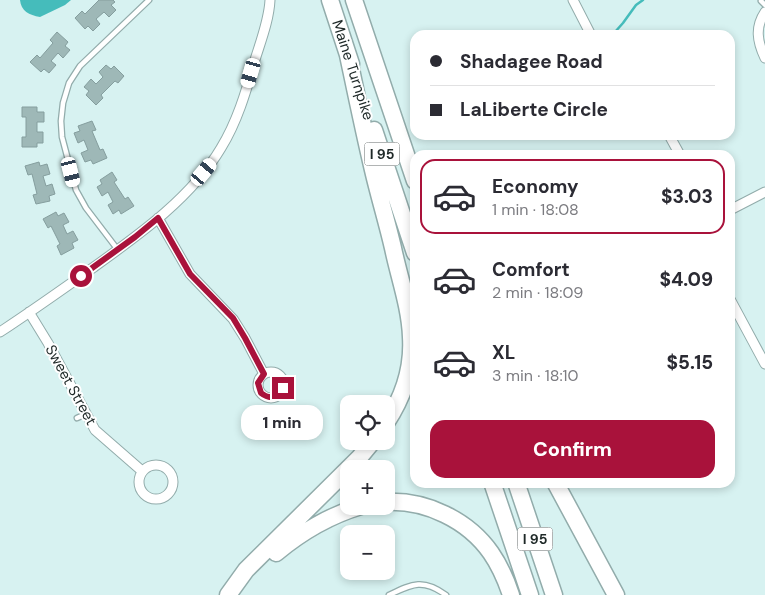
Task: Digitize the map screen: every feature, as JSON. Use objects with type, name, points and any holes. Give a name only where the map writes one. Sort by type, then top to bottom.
[{"type":"highway","name":"Maine Turnpike","points":[[330,0],[410,238]]},
{"type":"highway","name":"Maine Turnpike","points":[[354,0],[410,166]]},
{"type":"highway","points":[[348,55],[373,172],[389,227],[410,325]]},
{"type":"highway","points":[[395,408],[405,388],[410,370]]},
{"type":"highway","points":[[228,595],[246,570],[366,450]]},
{"type":"highway","name":"I 95","points":[[494,488],[530,595]]},
{"type":"highway","name":"I 95","points":[[518,488],[554,595]]},
{"type":"highway","points":[[558,488],[616,595]]},
{"type":"highway","points":[[395,502],[427,507],[462,525],[490,551],[511,595]]},
{"type":"highway","points":[[237,595],[264,564],[290,542],[323,522],[340,515]]},
{"type":"street","points":[[0,332],[118,250],[178,200],[204,172],[217,155],[229,134],[246,89],[270,0]]},
{"type":"street","points":[[573,0],[588,30]]},
{"type":"street","points":[[765,12],[760,21],[758,35],[765,58]]},
{"type":"street","points":[[735,207],[765,192]]},
{"type":"street","points":[[158,218],[190,274],[233,318],[264,374]]},
{"type":"street","points":[[735,308],[765,364]]},
{"type":"street","name":"Sweet Street","points":[[29,312],[48,343],[82,416],[100,435],[142,471]]},
{"type":"lane","points":[[118,250],[86,208],[76,190],[62,137],[62,104],[69,83],[80,66],[149,0]]},
{"type":"lane","points":[[760,1],[765,5]]},
{"type":"lane","points":[[389,595],[410,585],[421,584],[428,585],[446,595]]},
{"type":"water","points":[[20,0],[71,0],[40,17],[26,12]]},
{"type":"building","points":[[99,0],[113,0],[115,2],[111,5],[116,10],[109,17],[104,12],[96,19],[100,24],[93,31],[88,26],[85,29],[75,18],[82,11],[85,14]]},
{"type":"building","points":[[57,32],[68,42],[65,46],[70,50],[63,58],[58,53],[51,61],[56,65],[49,73],[44,69],[41,72],[30,62],[37,55],[40,58],[53,43],[50,40]]},
{"type":"building","points":[[106,65],[111,69],[114,66],[124,76],[118,83],[115,81],[101,95],[103,98],[96,105],[86,95],[89,91],[84,87],[91,79],[96,84],[103,77],[99,72]]},
{"type":"building","points":[[22,107],[37,107],[37,112],[44,112],[44,122],[37,122],[37,132],[43,132],[43,143],[37,143],[37,147],[22,147],[22,137],[26,137],[26,117],[22,117]]},
{"type":"building","points":[[92,121],[96,130],[92,131],[100,150],[103,149],[107,158],[93,164],[91,160],[85,162],[81,153],[88,150],[84,140],[78,143],[74,133],[80,131],[78,126]]},
{"type":"building","points":[[39,162],[40,166],[47,164],[50,174],[43,176],[46,186],[52,184],[55,194],[49,196],[50,201],[36,204],[33,195],[37,194],[32,174],[28,175],[25,166]]},
{"type":"building","points":[[112,172],[117,180],[114,182],[125,199],[128,197],[134,206],[121,214],[119,210],[113,214],[108,205],[113,202],[108,192],[102,196],[97,187],[102,184],[100,180]]},
{"type":"building","points":[[56,212],[58,216],[64,213],[69,222],[63,225],[67,234],[73,231],[78,240],[72,243],[74,248],[61,255],[57,246],[60,244],[51,226],[48,228],[43,219]]},
{"type":"waterway","points":[[617,30],[636,5],[643,0]]},
{"type":"route","points":[[81,276],[158,218],[184,266],[233,318],[245,338],[264,374],[260,377],[258,383],[261,393],[272,398],[277,396],[283,388]]}]
